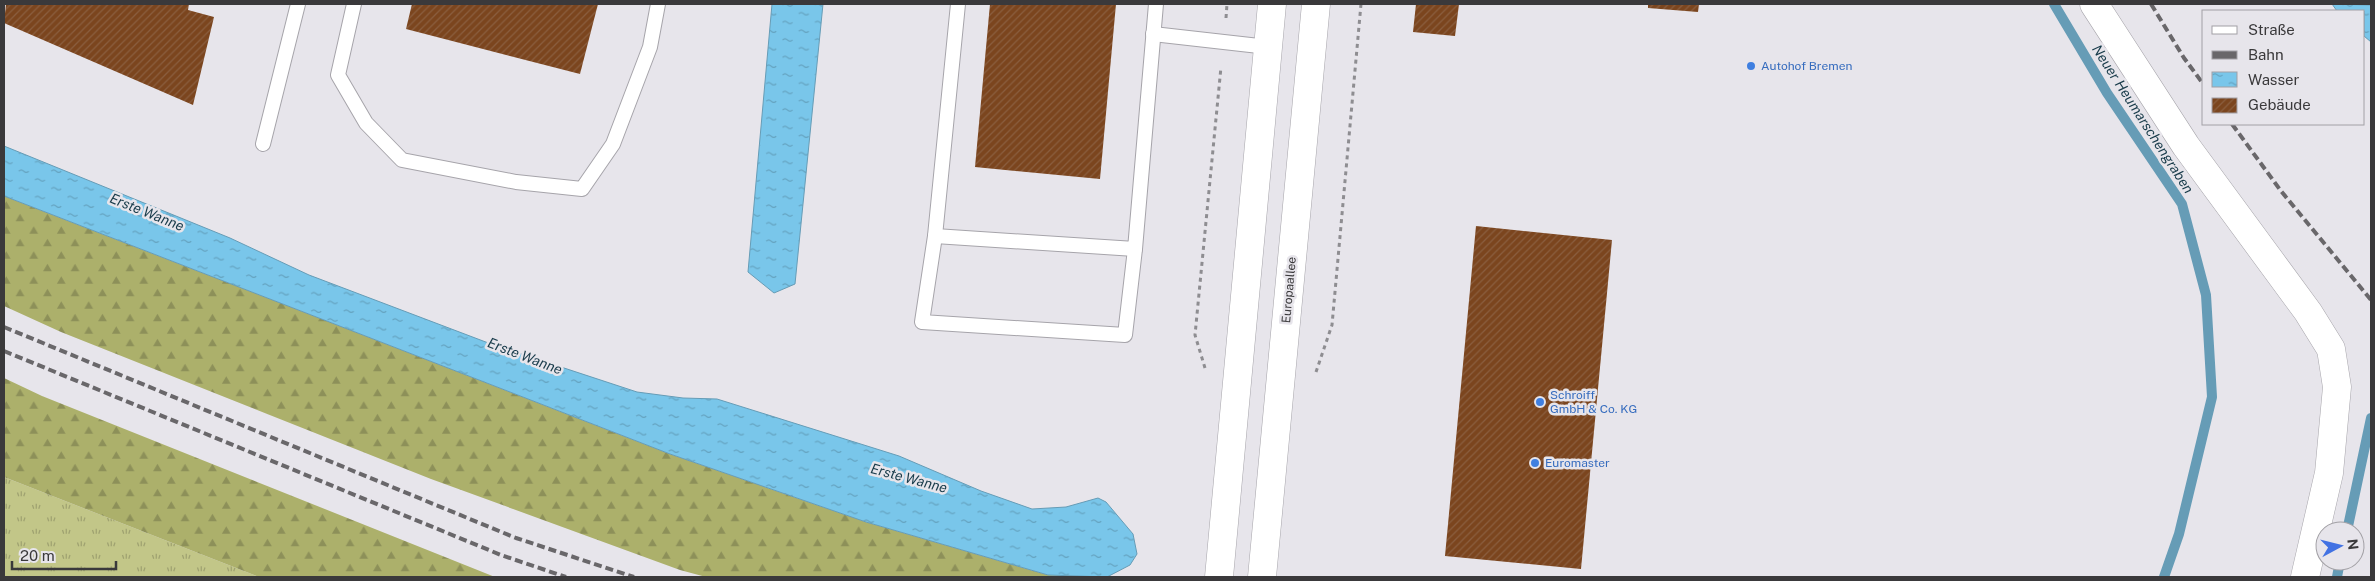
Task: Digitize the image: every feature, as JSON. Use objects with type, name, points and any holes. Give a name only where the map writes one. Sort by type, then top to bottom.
[{"type":"street","points":[[1219,577],[1272,4]]},
{"type":"street","name":"Europaallee","points":[[1262,577],[1316,4]]},
{"type":"street","points":[[2094,4],[2186,146],[2308,312],[2331,349],[2337,387],[2329,472],[2305,577]]},
{"type":"lane","points":[[263,144],[298,4]]},
{"type":"lane","points":[[354,4],[338,75],[366,123],[402,160],[516,182],[582,189],[613,144],[650,47],[658,4]]},
{"type":"lane","points":[[958,4],[935,236],[922,322],[1125,335],[1135,249],[1156,4]]},
{"type":"lane","points":[[1153,34],[1268,47]]},
{"type":"lane","points":[[935,236],[1135,249]]},
{"type":"path","points":[[1205,369],[1195,335],[1227,4]]},
{"type":"path","points":[[1314,377],[1332,325],[1362,4]]},
{"type":"green space","points":[[4,196],[670,454],[866,522],[1048,575],[1109,577],[706,577],[680,570],[431,479],[61,332],[4,306]]},
{"type":"green space","points":[[4,378],[42,396],[495,577],[259,577],[4,477]]},
{"type":"green space","points":[[4,477],[259,577],[4,577]]},
{"type":"water","points":[[772,4],[823,4],[795,284],[774,293],[748,272]]},
{"type":"water","points":[[2332,4],[2371,5],[2371,42],[2365,37],[2365,10],[2336,10]]},
{"type":"water","name":"Erste Wanne","points":[[4,146],[230,238],[309,275],[491,344],[637,392],[683,398],[717,399],[899,456],[981,491],[1032,509],[1066,507],[1098,498],[1106,502],[1133,534],[1137,554],[1130,565],[1107,577],[1048,575],[866,522],[670,454],[4,196]]},
{"type":"building","points":[[6,4],[189,4],[188,10],[214,17],[193,105],[4,23]]},
{"type":"building","points":[[412,4],[598,4],[580,74],[406,29]]},
{"type":"building","points":[[990,4],[1116,4],[1100,179],[975,167]]},
{"type":"building","points":[[1416,4],[1459,4],[1455,36],[1413,32]]},
{"type":"building","points":[[1648,4],[1699,4],[1698,12],[1648,8]]},
{"type":"building","points":[[1476,226],[1612,240],[1581,569],[1445,556]]},
{"type":"waterway","name":"Neuer Heumarschengraben","points":[[2054,4],[2107,93],[2182,204],[2206,295],[2212,397],[2179,534],[2164,577]]},
{"type":"waterway","points":[[2349,521],[2371,418]]},
{"type":"waterway","points":[[2337,577],[2338,571]]},
{"type":"railway","points":[[2151,4],[2184,58],[2202,82]]},
{"type":"railway","points":[[2233,125],[2281,191],[2371,300]]},
{"type":"railway","points":[[4,327],[516,538],[634,577]]},
{"type":"railway","points":[[4,351],[501,555],[566,577]]},
{"type":"place","name":"Autohof Bremen","points":[[1751,66]]},
{"type":"place","name":"Schroiff GmbH & Co. KG","points":[[1540,402]]},
{"type":"place","name":"Euromaster","points":[[1535,463]]}]
